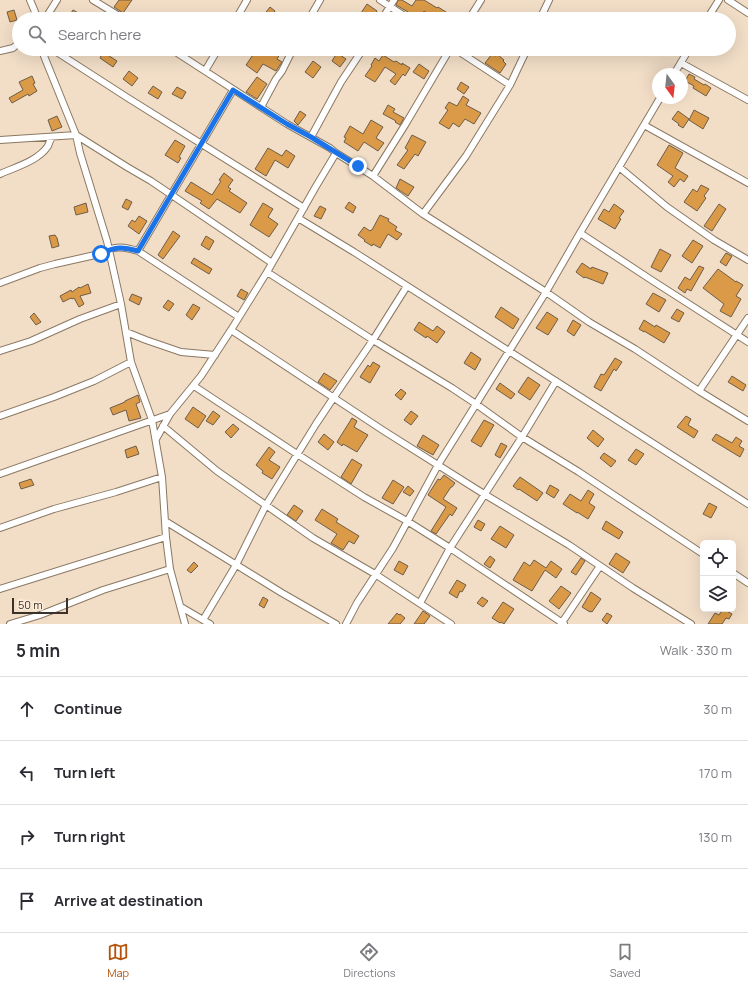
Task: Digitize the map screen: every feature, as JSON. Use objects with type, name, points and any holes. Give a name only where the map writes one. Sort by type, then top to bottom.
[{"type":"street","points":[[30,0],[35,12]]},
{"type":"street","points":[[50,12],[58,0]]},
{"type":"street","points":[[93,0],[113,12]]},
{"type":"street","points":[[240,12],[247,0]]},
{"type":"street","points":[[313,12],[320,0]]},
{"type":"street","points":[[380,0],[398,12]]},
{"type":"street","points":[[387,12],[394,0]]},
{"type":"street","points":[[473,12],[481,0]]},
{"type":"street","points":[[543,12],[549,0]]},
{"type":"street","points":[[712,12],[719,0]]},
{"type":"street","points":[[728,0],[748,13]]},
{"type":"street","points":[[0,51],[12,48]]},
{"type":"street","points":[[44,56],[76,136],[109,249],[121,304],[131,362],[152,420],[162,477],[166,537],[170,568],[185,624]]},
{"type":"street","points":[[63,56],[304,208]]},
{"type":"street","points":[[182,56],[287,124],[330,148],[373,176],[423,214],[546,292],[589,322],[748,420]]},
{"type":"street","points":[[205,71],[214,56]]},
{"type":"street","points":[[261,107],[290,56]]},
{"type":"street","points":[[311,137],[341,82],[358,56]]},
{"type":"street","points":[[373,176],[405,126],[446,56]]},
{"type":"street","points":[[466,56],[510,84]]},
{"type":"street","points":[[423,214],[466,156],[510,84],[524,56]]},
{"type":"street","points":[[678,68],[685,56]]},
{"type":"street","points":[[681,63],[748,100]]},
{"type":"street","points":[[138,251],[233,90]]},
{"type":"street","points":[[346,624],[357,603],[393,548],[438,465],[546,292],[656,104]]},
{"type":"street","points":[[644,125],[748,183]]},
{"type":"street","points":[[0,140],[76,136],[151,181],[272,263]]},
{"type":"street","points":[[0,174],[32,160],[43,152],[52,137]]},
{"type":"street","points":[[156,439],[170,414],[194,386],[240,317],[336,153]]},
{"type":"street","points":[[619,167],[667,207],[714,240],[748,260]]},
{"type":"street","points":[[298,218],[354,252],[748,504]]},
{"type":"street","points":[[580,233],[748,342]]},
{"type":"street","points":[[0,283],[40,268],[69,260],[95,256],[109,249],[119,247],[138,251],[240,317]]},
{"type":"street","points":[[267,272],[476,404],[522,437],[700,552]]},
{"type":"street","points":[[203,620],[236,565],[266,505],[297,454],[373,340],[406,286]]},
{"type":"street","points":[[0,351],[121,304]]},
{"type":"street","points":[[699,391],[748,318]]},
{"type":"street","points":[[231,330],[384,431],[484,494],[563,541],[633,588],[691,624]]},
{"type":"street","points":[[126,332],[181,352],[215,355]]},
{"type":"street","points":[[0,416],[94,381],[131,362]]},
{"type":"street","points":[[420,603],[450,548],[522,437],[556,381]]},
{"type":"street","points":[[194,386],[364,497],[407,521],[450,548],[562,624],[600,566]]},
{"type":"street","points":[[0,474],[170,414]]},
{"type":"street","points":[[163,426],[217,471],[313,538],[376,574],[451,624]]},
{"type":"street","points":[[0,528],[54,509],[116,492],[162,477]]},
{"type":"street","points":[[165,521],[282,593],[336,624]]},
{"type":"street","points":[[0,589],[166,537]]},
{"type":"street","points":[[10,624],[40,615],[103,590],[170,568]]},
{"type":"street","points":[[736,575],[748,583]]},
{"type":"street","points":[[181,607],[210,624]]},
{"type":"building","points":[[119,0],[132,0],[124,12],[114,7]]},
{"type":"building","points":[[398,0],[402,0],[412,6],[416,0],[424,0],[446,12],[408,12],[396,5]]},
{"type":"building","points":[[367,4],[377,11],[376,12],[362,12]]},
{"type":"building","points":[[270,7],[275,11],[274,12],[266,12]]},
{"type":"building","points":[[14,10],[15,12],[12,12],[12,21],[10,22],[7,12]]},
{"type":"building","points":[[101,56],[109,56],[117,61],[113,67],[100,58]]},
{"type":"building","points":[[252,56],[279,56],[277,59],[282,62],[276,71],[263,64],[257,73],[246,65]]},
{"type":"building","points":[[335,56],[342,56],[346,59],[340,67],[332,61]]},
{"type":"building","points":[[382,56],[385,56],[394,62],[396,61],[402,65],[402,63],[410,68],[405,76],[403,74],[395,85],[390,81],[396,74],[385,67],[375,82],[365,76],[372,66],[371,65],[375,58],[379,61]]},
{"type":"building","points":[[490,56],[499,56],[506,64],[500,73],[485,63]]},
{"type":"building","points":[[313,61],[321,67],[313,78],[305,72]]},
{"type":"building","points":[[419,64],[429,71],[424,79],[413,72]]},
{"type":"building","points":[[129,71],[138,78],[132,86],[123,79]]},
{"type":"building","points":[[689,74],[695,77],[694,79],[711,88],[706,96],[693,88],[694,86],[688,83]]},
{"type":"building","points":[[32,76],[35,83],[33,84],[37,91],[12,103],[9,98],[23,90],[19,82]]},
{"type":"building","points":[[257,77],[267,84],[257,99],[246,92]]},
{"type":"building","points":[[461,82],[469,87],[464,94],[457,89]]},
{"type":"building","points":[[153,86],[162,92],[158,99],[148,93]]},
{"type":"building","points":[[177,87],[186,92],[182,99],[172,94]]},
{"type":"building","points":[[463,96],[469,100],[466,105],[481,113],[474,124],[465,119],[459,127],[453,123],[449,129],[439,123],[448,110],[445,108],[449,102],[457,106]]},
{"type":"building","points":[[388,105],[395,109],[393,112],[404,118],[400,125],[383,114]]},
{"type":"building","points":[[694,110],[709,118],[703,129],[689,120]]},
{"type":"building","points":[[300,111],[306,115],[298,125],[294,121]]},
{"type":"building","points":[[678,111],[689,119],[683,128],[672,119]]},
{"type":"building","points":[[57,116],[62,127],[52,131],[48,120]]},
{"type":"building","points":[[371,120],[383,127],[376,138],[384,143],[378,151],[364,142],[358,151],[344,142],[346,138],[344,137],[350,126],[363,134]]},
{"type":"building","points":[[412,135],[426,142],[418,156],[415,154],[404,169],[397,165],[408,150],[405,148]]},
{"type":"building","points":[[175,140],[185,146],[179,157],[181,158],[178,163],[165,155]]},
{"type":"building","points":[[669,145],[683,153],[675,168],[688,176],[684,182],[680,179],[674,187],[668,182],[673,176],[657,165]]},
{"type":"building","points":[[268,148],[282,156],[286,150],[295,156],[288,168],[275,160],[266,176],[255,169]]},
{"type":"building","points":[[224,173],[233,180],[228,187],[231,189],[229,191],[247,203],[240,213],[217,199],[209,209],[200,203],[202,201],[185,191],[191,182],[212,195]]},
{"type":"building","points":[[400,179],[414,187],[408,196],[396,188]]},
{"type":"building","points":[[701,185],[709,189],[704,196],[706,198],[697,211],[684,202],[693,189],[697,192]]},
{"type":"building","points":[[126,199],[132,202],[128,210],[122,207]]},
{"type":"building","points":[[349,202],[356,207],[353,213],[345,208]]},
{"type":"building","points":[[86,203],[88,212],[76,215],[74,207]]},
{"type":"building","points":[[263,203],[273,209],[268,217],[278,224],[269,237],[250,225]]},
{"type":"building","points":[[614,204],[624,211],[619,218],[621,219],[615,229],[598,219],[604,209],[609,212]]},
{"type":"building","points":[[719,204],[726,209],[712,231],[704,226]]},
{"type":"building","points":[[320,206],[326,209],[321,219],[314,216]]},
{"type":"building","points":[[380,215],[389,219],[388,221],[397,227],[395,230],[402,234],[397,240],[388,234],[380,248],[373,244],[372,246],[358,235],[364,227],[370,231],[372,230]]},
{"type":"building","points":[[139,216],[147,221],[139,234],[128,226],[132,220],[135,222]]},
{"type":"building","points":[[173,231],[180,236],[163,259],[158,255]]},
{"type":"building","points":[[55,235],[59,246],[52,248],[49,236]]},
{"type":"building","points":[[206,236],[214,241],[209,250],[201,245]]},
{"type":"building","points":[[693,240],[703,246],[692,263],[682,256]]},
{"type":"building","points":[[660,249],[671,255],[661,272],[651,267]]},
{"type":"building","points":[[726,253],[732,256],[726,266],[720,262]]},
{"type":"building","points":[[194,258],[212,269],[209,274],[191,263]]},
{"type":"building","points":[[582,263],[591,269],[592,267],[608,273],[603,284],[585,277],[584,278],[576,272]]},
{"type":"building","points":[[699,266],[704,268],[691,291],[687,289],[685,293],[678,288],[685,277],[690,280]]},
{"type":"building","points":[[718,269],[736,282],[743,285],[736,296],[741,299],[731,317],[720,311],[724,304],[703,288]]},
{"type":"building","points":[[88,284],[91,293],[80,296],[84,304],[79,307],[74,298],[63,302],[60,296]]},
{"type":"building","points":[[241,289],[248,293],[244,300],[237,296]]},
{"type":"building","points":[[653,293],[666,300],[659,312],[646,304]]},
{"type":"building","points":[[132,294],[142,298],[139,305],[129,300]]},
{"type":"building","points":[[168,300],[174,304],[169,311],[163,307]]},
{"type":"building","points":[[193,304],[200,308],[192,320],[186,315]]},
{"type":"building","points":[[501,307],[519,319],[513,329],[495,317]]},
{"type":"building","points":[[677,309],[684,313],[679,322],[671,318]]},
{"type":"building","points":[[547,312],[558,319],[548,335],[536,328]]},
{"type":"building","points":[[34,313],[41,322],[36,325],[30,317]]},
{"type":"building","points":[[573,320],[581,325],[574,336],[567,331]]},
{"type":"building","points":[[644,320],[655,327],[656,325],[670,333],[664,343],[639,329]]},
{"type":"building","points":[[419,322],[433,331],[437,326],[445,332],[437,343],[414,330]]},
{"type":"building","points":[[471,352],[481,359],[475,370],[464,363]]},
{"type":"building","points":[[615,358],[622,362],[616,371],[614,369],[601,391],[594,387],[601,374],[604,375]]},
{"type":"building","points":[[373,362],[380,366],[370,383],[360,377],[368,365],[370,367]]},
{"type":"building","points":[[324,373],[337,381],[330,390],[318,382]]},
{"type":"building","points":[[732,376],[746,385],[743,391],[728,382]]},
{"type":"building","points":[[528,377],[540,385],[530,400],[518,392]]},
{"type":"building","points":[[500,383],[515,394],[511,399],[496,389]]},
{"type":"building","points":[[401,389],[406,393],[401,400],[395,395]]},
{"type":"building","points":[[138,395],[140,402],[136,404],[141,418],[129,421],[126,410],[113,415],[110,408]]},
{"type":"building","points":[[193,407],[206,416],[198,428],[185,419]]},
{"type":"building","points":[[213,411],[220,416],[213,425],[206,421]]},
{"type":"building","points":[[411,411],[418,416],[411,425],[404,420]]},
{"type":"building","points":[[686,416],[691,419],[688,425],[698,431],[694,438],[677,427]]},
{"type":"building","points":[[352,418],[357,421],[354,427],[368,435],[357,452],[343,444],[342,446],[337,442]]},
{"type":"building","points":[[484,420],[494,425],[481,447],[471,441]]},
{"type":"building","points":[[233,424],[239,429],[231,438],[225,432]]},
{"type":"building","points":[[593,430],[604,439],[598,447],[587,438]]},
{"type":"building","points":[[324,434],[334,442],[328,450],[318,442]]},
{"type":"building","points":[[716,434],[732,443],[736,437],[742,441],[739,446],[744,449],[740,457],[712,440]]},
{"type":"building","points":[[423,435],[439,445],[433,455],[417,446]]},
{"type":"building","points":[[501,443],[507,446],[500,458],[495,455]]},
{"type":"building","points":[[136,446],[139,454],[127,458],[125,450]]},
{"type":"building","points":[[269,447],[275,452],[269,460],[280,467],[272,479],[262,473],[263,471],[256,465]]},
{"type":"building","points":[[636,449],[644,454],[636,465],[628,460]]},
{"type":"building","points":[[604,453],[616,461],[611,467],[600,458]]},
{"type":"building","points":[[352,459],[362,465],[351,484],[341,477]]},
{"type":"building","points":[[444,475],[455,483],[443,499],[457,508],[452,516],[450,514],[436,534],[431,531],[446,507],[428,495],[438,479],[440,480]]},
{"type":"building","points":[[520,477],[543,493],[537,501],[513,486]]},
{"type":"building","points":[[31,479],[34,485],[21,489],[19,483]]},
{"type":"building","points":[[393,480],[404,487],[393,504],[382,498]]},
{"type":"building","points":[[550,485],[559,490],[554,498],[546,493]]},
{"type":"building","points":[[408,486],[414,491],[410,496],[403,492]]},
{"type":"building","points":[[588,490],[594,494],[589,503],[595,507],[588,519],[563,504],[570,494],[581,501]]},
{"type":"building","points":[[709,503],[717,507],[711,518],[703,514]]},
{"type":"building","points":[[294,505],[303,511],[296,521],[287,515]]},
{"type":"building","points":[[322,509],[338,519],[336,522],[359,536],[354,544],[349,541],[343,550],[331,543],[337,534],[315,520]]},
{"type":"building","points":[[478,520],[485,524],[481,531],[474,527]]},
{"type":"building","points":[[606,521],[623,532],[619,539],[602,529]]},
{"type":"building","points":[[500,526],[514,535],[506,548],[491,539]]},
{"type":"building","points":[[616,553],[630,562],[623,573],[609,564]]},
{"type":"building","points":[[490,556],[495,560],[490,568],[484,564]]},
{"type":"building","points":[[581,558],[585,561],[576,575],[571,572]]},
{"type":"building","points":[[534,560],[546,568],[551,561],[562,569],[556,578],[545,570],[532,591],[513,580],[524,562],[530,566]]},
{"type":"building","points":[[399,561],[408,566],[403,575],[394,570]]},
{"type":"building","points":[[194,562],[198,566],[191,573],[187,570]]},
{"type":"building","points":[[457,580],[466,585],[462,592],[460,591],[457,598],[449,593]]},
{"type":"building","points":[[561,586],[571,593],[559,609],[549,601]]},
{"type":"building","points":[[591,592],[601,599],[592,612],[590,612],[582,607]]},
{"type":"building","points":[[263,597],[268,600],[264,608],[259,605]]},
{"type":"building","points":[[482,597],[488,601],[483,607],[477,603]]},
{"type":"building","points":[[503,602],[514,609],[504,624],[492,618]]},
{"type":"building","points":[[423,611],[430,616],[424,624],[414,624]]},
{"type":"building","points":[[721,612],[728,612],[732,614],[729,619],[726,618],[722,624],[708,624],[715,613],[719,615]]},
{"type":"building","points":[[397,613],[405,618],[400,624],[388,624]]},
{"type":"building","points":[[607,613],[612,616],[607,624],[602,620]]},
{"type":"route","points":[[101,254],[109,249],[119,247],[138,251],[233,90],[358,166]]}]
